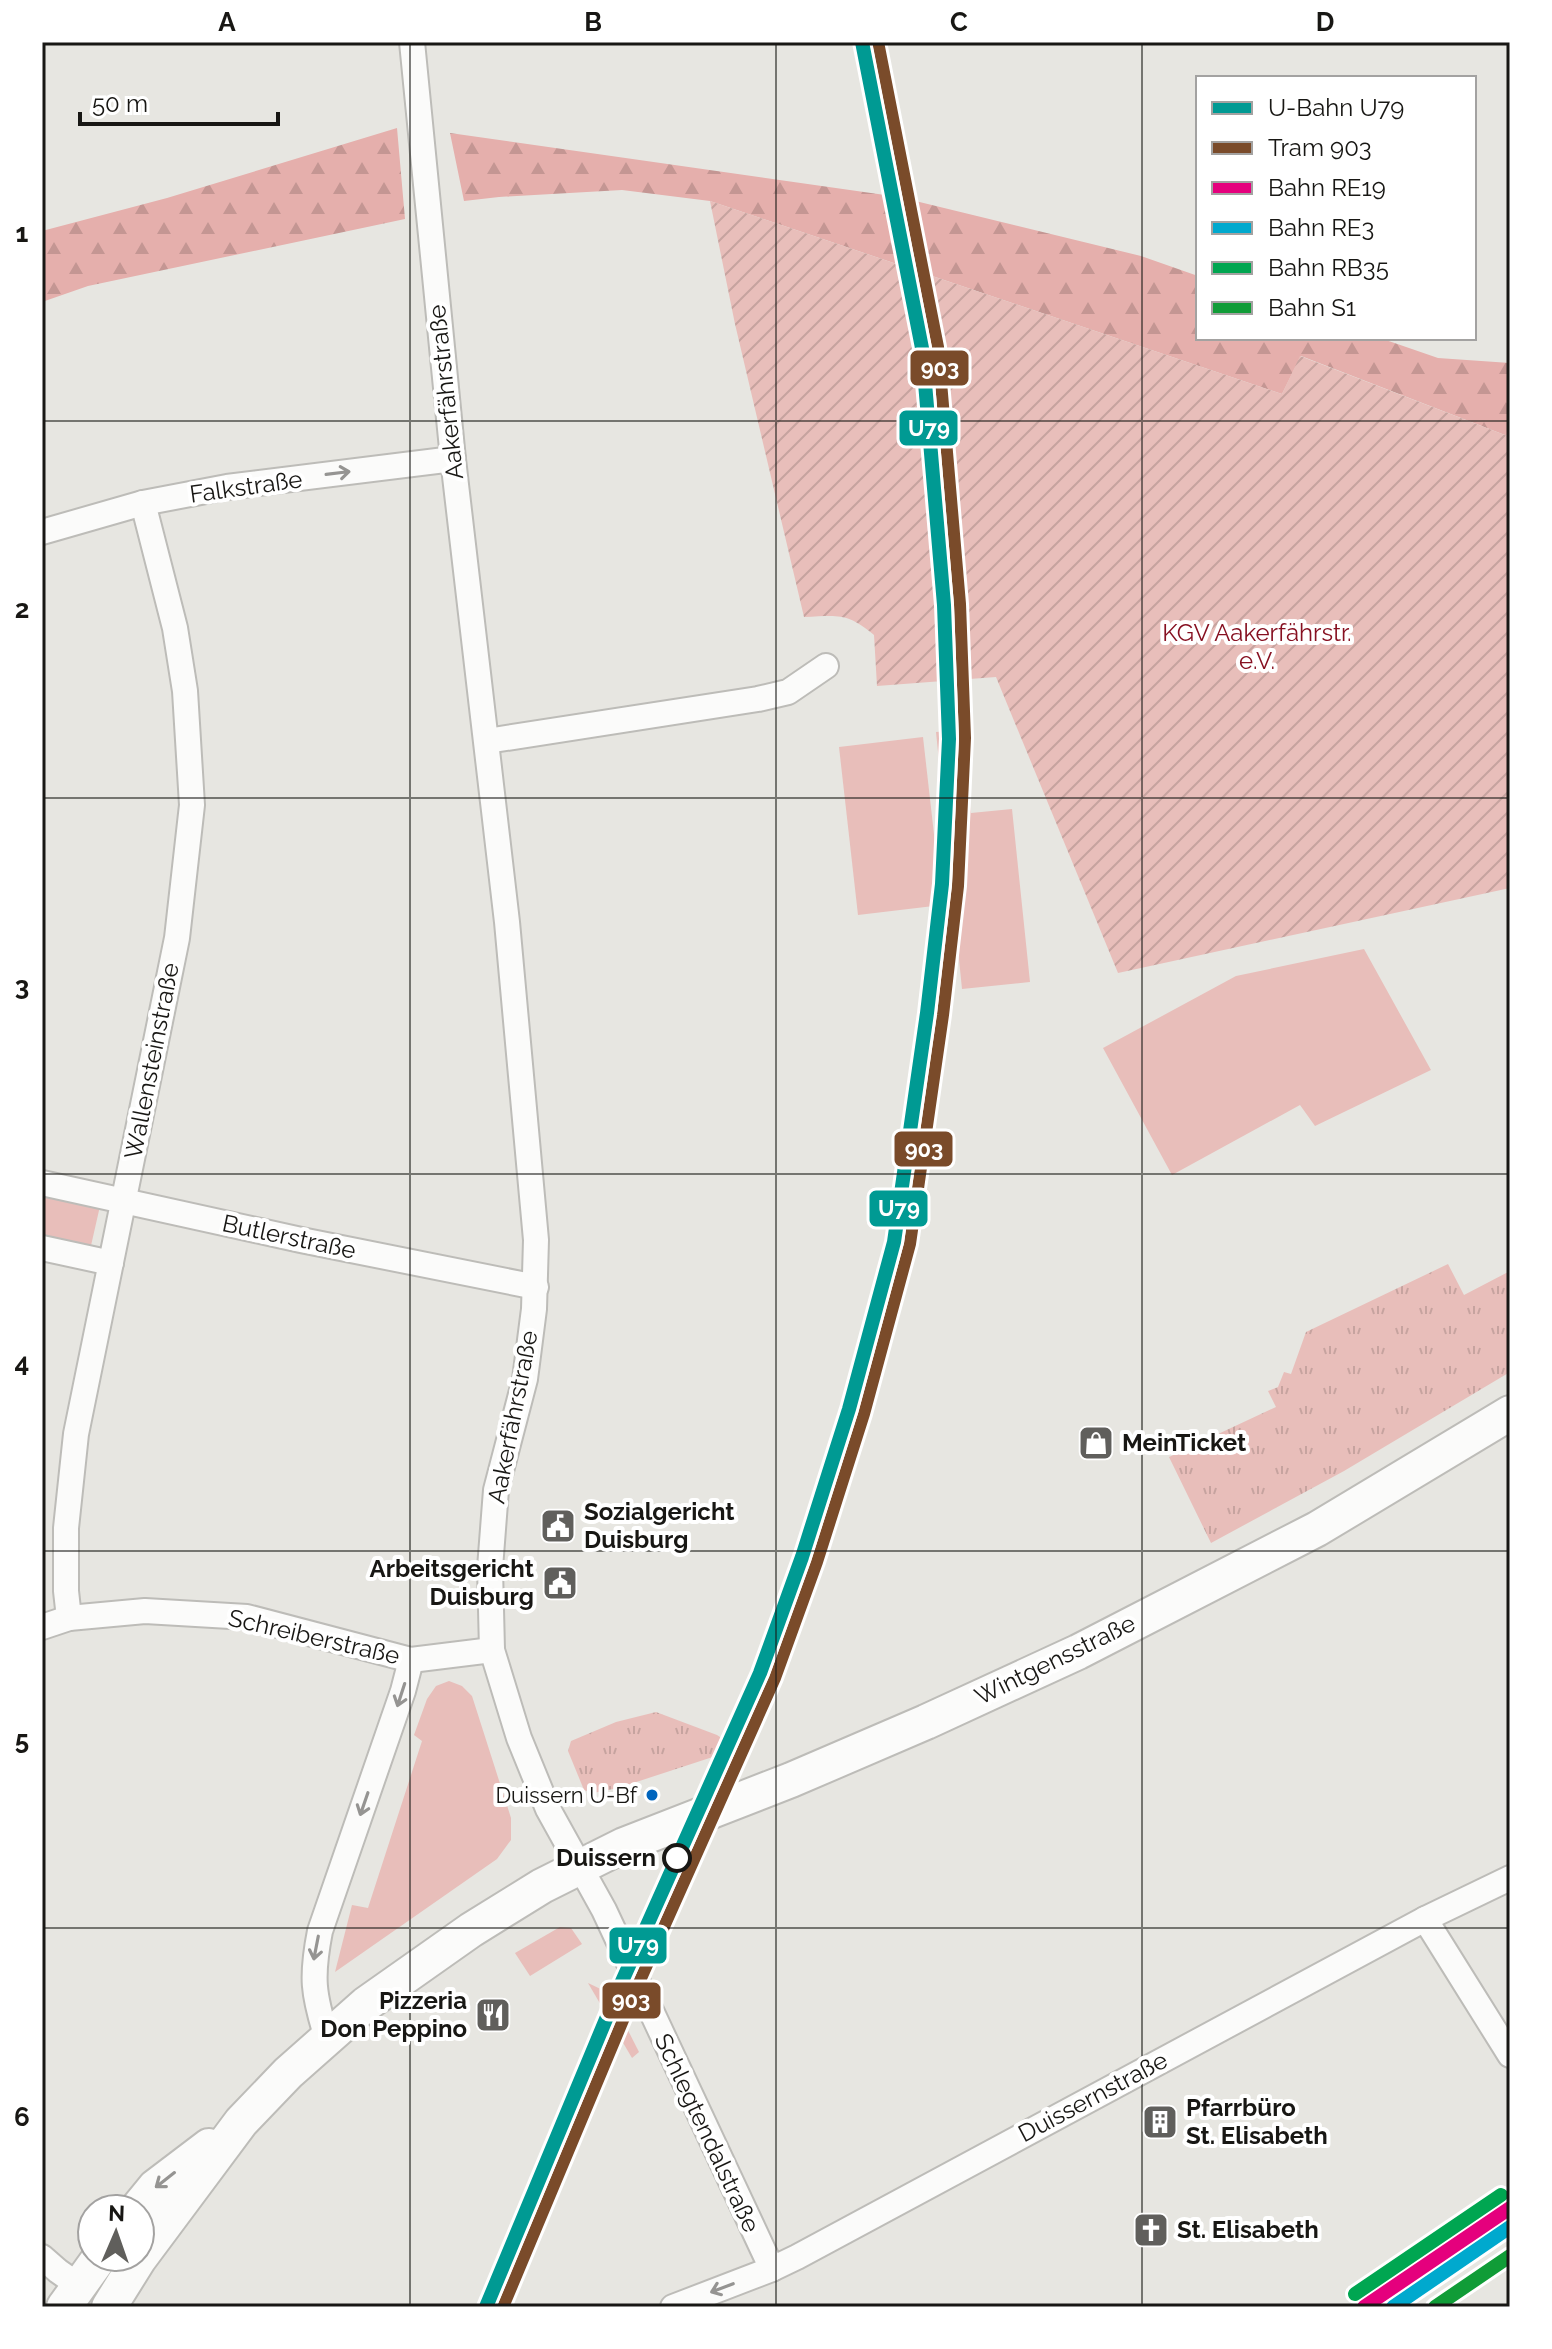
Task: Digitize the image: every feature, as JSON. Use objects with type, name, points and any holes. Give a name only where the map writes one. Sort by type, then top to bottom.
[{"type":"main road","name":"Wintgensstraße","points":[[580,1867],[624,1845],[845,1757],[1078,1652],[1317,1529],[1510,1413]]},
{"type":"main road","points":[[109,2307],[139,2259],[241,2122],[288,2073],[366,2004],[471,1930],[542,1886],[580,1867]]},
{"type":"main road","points":[[150,2193],[241,2122]]},
{"type":"main road","points":[[71,2296],[88,2273]]},
{"type":"street","name":"Aakerfährstraße","points":[[412,42],[453,459],[507,922],[536,1240],[536,1287],[525,1379],[496,1490],[490,1568],[492,1650],[519,1738],[548,1809],[580,1867]]},
{"type":"street","name":"Falkstraße","points":[[42,532],[143,503],[227,487],[453,459]]},
{"type":"street","name":"Wallensteinstraße","points":[[69,1618],[66,1528],[76,1434],[177,938],[192,805],[185,691],[175,628],[143,503]]},
{"type":"street","points":[[487,741],[758,699],[788,692],[826,666]]},
{"type":"street","name":"Butlerstraße","points":[[42,1183],[301,1240],[536,1287]]},
{"type":"street","points":[[42,1248],[111,1263]]},
{"type":"street","name":"Schreiberstraße","points":[[42,1627],[69,1618],[145,1611],[247,1617],[411,1660],[492,1650]]},
{"type":"street","points":[[327,2038],[315,1999],[313,1964],[320,1931],[411,1660]]},
{"type":"street","name":"Schlegtendalstraße","points":[[580,1867],[604,1910],[772,2269]]},
{"type":"street","name":"Duissernstraße","points":[[673,2307],[772,2269],[1425,1919],[1510,1878]]},
{"type":"street","points":[[1425,1919],[1510,2055]]},
{"type":"street","points":[[42,2257],[58,2271],[71,2296]]},
{"type":"green space","points":[[397,128],[405,219],[88,286],[42,302],[42,231],[167,198]]},
{"type":"green space","points":[[450,133],[899,197],[1141,256],[1196,275],[1196,340],[1386,340],[1438,358],[1510,363],[1510,437],[1301,356],[1282,394],[710,201],[622,190],[464,201]]},
{"type":"green space","name":"KGV Aakerfährstr. e.V.","points":[[710,201],[1282,394],[1300,356],[1510,437],[1510,888],[1118,973],[996,677],[877,686],[874,635],[856,622],[842,617],[804,617],[735,324]]},
{"type":"green space","points":[[962,730],[971,813],[1012,809],[1030,982],[962,989],[936,732]]},
{"type":"green space","points":[[923,737],[942,905],[858,915],[839,747]]},
{"type":"green space","points":[[1364,949],[1431,1070],[1315,1126],[1300,1105],[1172,1175],[1103,1048],[1236,976]]},
{"type":"green space","points":[[42,1194],[100,1206],[90,1250],[42,1241]]},
{"type":"green space","points":[[1448,1264],[1464,1295],[1510,1271],[1510,1372],[1344,1471],[1211,1543],[1169,1457],[1276,1407],[1268,1391],[1278,1387],[1284,1372],[1291,1374],[1306,1332]]},
{"type":"green space","points":[[449,1681],[462,1686],[472,1696],[511,1818],[511,1840],[497,1859],[335,1972],[352,1905],[368,1908],[422,1741],[414,1735],[427,1699],[436,1686]]},
{"type":"green space","points":[[656,1712],[717,1735],[729,1743],[731,1751],[618,1788],[593,1793],[584,1790],[568,1751],[571,1741],[616,1722]]},
{"type":"green space","points":[[560,1927],[571,1928],[582,1944],[530,1976],[515,1953]]},
{"type":"green space","points":[[588,1983],[609,1993],[639,2052],[632,2058]]},
{"type":"metro line","name":"U79","points":[[486,2307],[619,1988],[760,1673],[802,1557],[849,1409],[894,1242],[942,884],[949,739],[944,605],[922,348],[862,42]]},
{"type":"tram line","name":"903","points":[[503,2307],[634,1994],[775,1678],[817,1562],[864,1414],[910,1244],[958,886],[965,738],[960,604],[938,347],[878,42]]},
{"type":"rail line","name":"RB35","points":[[1355,2294],[1501,2195]]},
{"type":"rail line","name":"RE19","points":[[1364,2307],[1510,2208]]},
{"type":"rail line","name":"RE3","points":[[1393,2307],[1510,2227]]},
{"type":"rail line","name":"S1","points":[[1435,2307],[1510,2256]]},
{"type":"place","name":"MeinTicket","points":[[1096,1443]]},
{"type":"place","name":"Sozialgericht Duisburg","points":[[558,1526]]},
{"type":"place","name":"Arbeitsgericht Duisburg","points":[[560,1583]]},
{"type":"place","name":"Duissern U-Bf","points":[[652,1795]]},
{"type":"place","name":"Duissern","points":[[677,1858]]},
{"type":"place","name":"Pizzeria Don Peppino","points":[[493,2015]]},
{"type":"place","name":"Pfarrbüro St. Elisabeth","points":[[1160,2122]]},
{"type":"place","name":"St. Elisabeth","points":[[1151,2230]]}]
